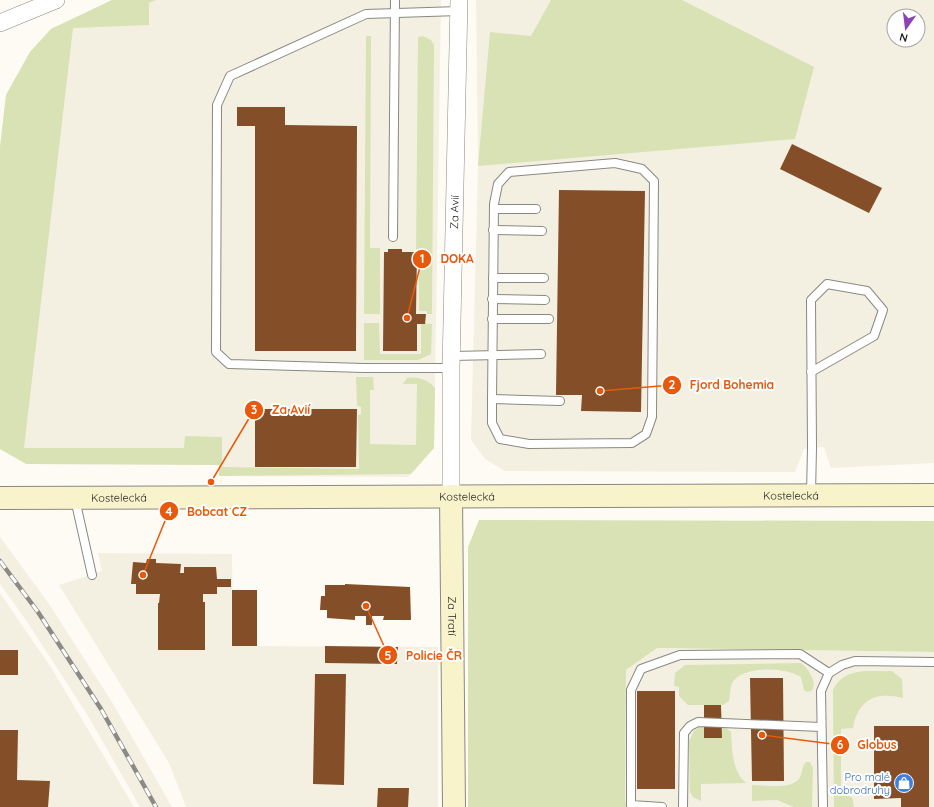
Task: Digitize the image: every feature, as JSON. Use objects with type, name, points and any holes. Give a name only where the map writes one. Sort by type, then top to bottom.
[{"type":"street","points":[[0,23],[56,0]]},
{"type":"street","name":"Za Avií","points":[[451,496],[459,5]]},
{"type":"street","name":"Kostelecká","points":[[4,495],[75,498],[934,494]]},
{"type":"street","name":"Za Tratí","points":[[451,496],[454,807]]},
{"type":"lane","points":[[393,236],[395,0]]},
{"type":"lane","points":[[459,5],[395,14],[366,14],[230,76],[216,105],[216,352],[228,364],[364,368],[541,354]]},
{"type":"lane","points":[[615,163],[642,169],[654,181],[652,417],[646,434],[632,444],[529,444],[500,439],[492,423],[491,357],[494,209],[498,184],[509,172],[615,163]]},
{"type":"lane","points":[[494,209],[536,209]]},
{"type":"lane","points":[[493,230],[542,231]]},
{"type":"lane","points":[[493,278],[544,278]]},
{"type":"lane","points":[[810,495],[812,448],[811,372],[811,300],[827,284],[867,291],[883,310],[874,336],[811,372]]},
{"type":"lane","points":[[492,299],[545,300]]},
{"type":"lane","points":[[492,319],[549,319]]},
{"type":"lane","points":[[492,399],[560,401]]},
{"type":"lane","points":[[75,498],[92,575]]},
{"type":"lane","points":[[662,807],[631,806],[632,690],[641,669],[680,655],[800,654],[829,673]]},
{"type":"lane","points":[[823,807],[821,691],[829,673],[842,665],[855,661],[934,662]]},
{"type":"lane","points":[[683,807],[684,733],[690,726],[698,722],[821,727]]},
{"type":"shaded area","points":[[112,0],[441,0],[434,448],[408,477],[219,476],[219,465],[24,462],[0,449],[0,147],[6,95],[30,52],[51,29]]},
{"type":"shaded area","points":[[476,0],[934,0],[934,463],[831,468],[824,447],[804,449],[795,472],[505,471],[485,459],[471,440],[478,166]]},
{"type":"shaded area","points":[[0,537],[49,604],[112,702],[172,807],[140,807],[88,716],[26,620],[0,584]]},
{"type":"shaded area","points":[[98,553],[232,554],[233,646],[438,647],[438,807],[186,807],[169,763],[59,585],[102,571]]},
{"type":"shaded area","points":[[0,593],[52,669],[134,807],[0,807]]},
{"type":"shaded area","points":[[657,648],[934,652],[934,807],[631,807],[625,802],[626,670]]},
{"type":"green space","points":[[112,0],[156,0],[149,3],[149,25],[73,28],[24,448],[184,448],[185,436],[222,437],[222,467],[359,469],[358,415],[361,414],[361,407],[357,406],[356,377],[373,377],[374,390],[370,390],[370,444],[416,445],[417,384],[403,384],[407,378],[415,378],[426,381],[435,388],[434,448],[411,474],[219,476],[219,465],[26,464],[0,449],[0,147],[6,95],[30,52],[51,29]]},
{"type":"green space","points":[[551,0],[682,0],[814,67],[795,139],[478,166],[490,32],[531,36]]},
{"type":"green space","points":[[366,36],[371,36],[370,248],[380,248],[380,314],[364,314]]},
{"type":"green space","points":[[423,36],[431,40],[434,45],[432,314],[427,314],[427,311],[419,311],[419,255],[416,255],[418,37]]},
{"type":"green space","points":[[364,323],[379,323],[380,354],[421,354],[421,323],[432,324],[431,354],[418,360],[364,360]]},
{"type":"green space","points":[[479,520],[934,521],[934,652],[657,648],[626,670],[625,802],[631,807],[468,807],[468,547]]},
{"type":"green space","points":[[801,663],[807,668],[812,676],[814,684],[811,691],[807,692],[804,690],[801,677],[786,671],[776,670],[755,671],[745,673],[737,677],[732,683],[729,701],[723,705],[688,705],[679,696],[679,687],[674,686],[675,673],[685,665]]},
{"type":"green space","points":[[866,671],[892,671],[902,679],[903,698],[884,696],[869,700],[864,704],[855,718],[853,728],[841,729],[841,794],[852,797],[854,807],[834,807],[833,690],[838,682],[851,674]]},
{"type":"green space","points":[[704,724],[705,738],[721,738],[721,724],[731,732],[732,753],[735,766],[741,778],[746,783],[701,784],[701,801],[693,797],[690,792],[689,741],[694,731]]},
{"type":"green space","points":[[806,762],[810,762],[813,768],[812,807],[794,807],[777,800],[752,801],[752,785],[789,785],[799,779],[803,766]]},
{"type":"building","points":[[237,107],[285,107],[285,125],[357,126],[356,351],[255,351],[255,126],[237,126]]},
{"type":"building","points":[[792,144],[882,188],[869,213],[780,169]]},
{"type":"building","points":[[559,190],[645,191],[641,412],[581,411],[582,395],[556,395]]},
{"type":"building","points":[[388,249],[402,249],[402,252],[417,252],[416,314],[426,314],[425,324],[417,324],[417,351],[383,351],[384,252],[388,252]]},
{"type":"building","points":[[255,409],[357,409],[356,467],[255,467]]},
{"type":"building","points":[[147,559],[156,559],[156,563],[181,564],[180,573],[184,573],[184,567],[216,567],[217,579],[231,579],[231,587],[217,587],[217,594],[203,594],[203,602],[205,602],[205,650],[158,650],[158,603],[160,594],[136,594],[136,584],[131,584],[133,562],[146,563]]},
{"type":"building","points":[[345,584],[410,587],[411,620],[383,620],[384,616],[372,616],[372,625],[366,625],[366,616],[355,616],[355,620],[327,618],[327,610],[320,610],[321,596],[325,596],[325,585]]},
{"type":"building","points":[[232,590],[257,590],[257,646],[232,646]]},
{"type":"building","points":[[325,646],[398,647],[397,664],[325,663]]},
{"type":"building","points":[[0,650],[18,650],[18,675],[0,675]]},
{"type":"building","points":[[315,674],[346,674],[344,785],[313,784]]},
{"type":"building","points":[[750,678],[783,678],[784,781],[752,781]]},
{"type":"building","points":[[637,691],[675,691],[675,789],[637,789]]},
{"type":"building","points":[[704,705],[721,705],[722,738],[704,738]]},
{"type":"building","points":[[874,726],[929,726],[929,807],[901,807],[901,798],[874,799]]},
{"type":"building","points":[[0,730],[18,730],[17,780],[50,781],[48,807],[0,807]]},
{"type":"building","points":[[378,788],[409,788],[408,807],[377,807]]},
{"type":"railway","points":[[0,561],[38,612],[101,709],[156,807]]},
{"type":"place","name":"DOKA","points":[[407,318]]},
{"type":"place","name":"Fjord Bohemia","points":[[600,391]]},
{"type":"place","name":"Za Avií","points":[[211,482]]},
{"type":"place","name":"Bobcat CZ","points":[[143,575]]},
{"type":"place","name":"Policie ČR","points":[[366,606]]},
{"type":"place","name":"Globus","points":[[762,735]]},
{"type":"place","name":"Pro malé dobrodruhy","points":[[904,783]]}]
